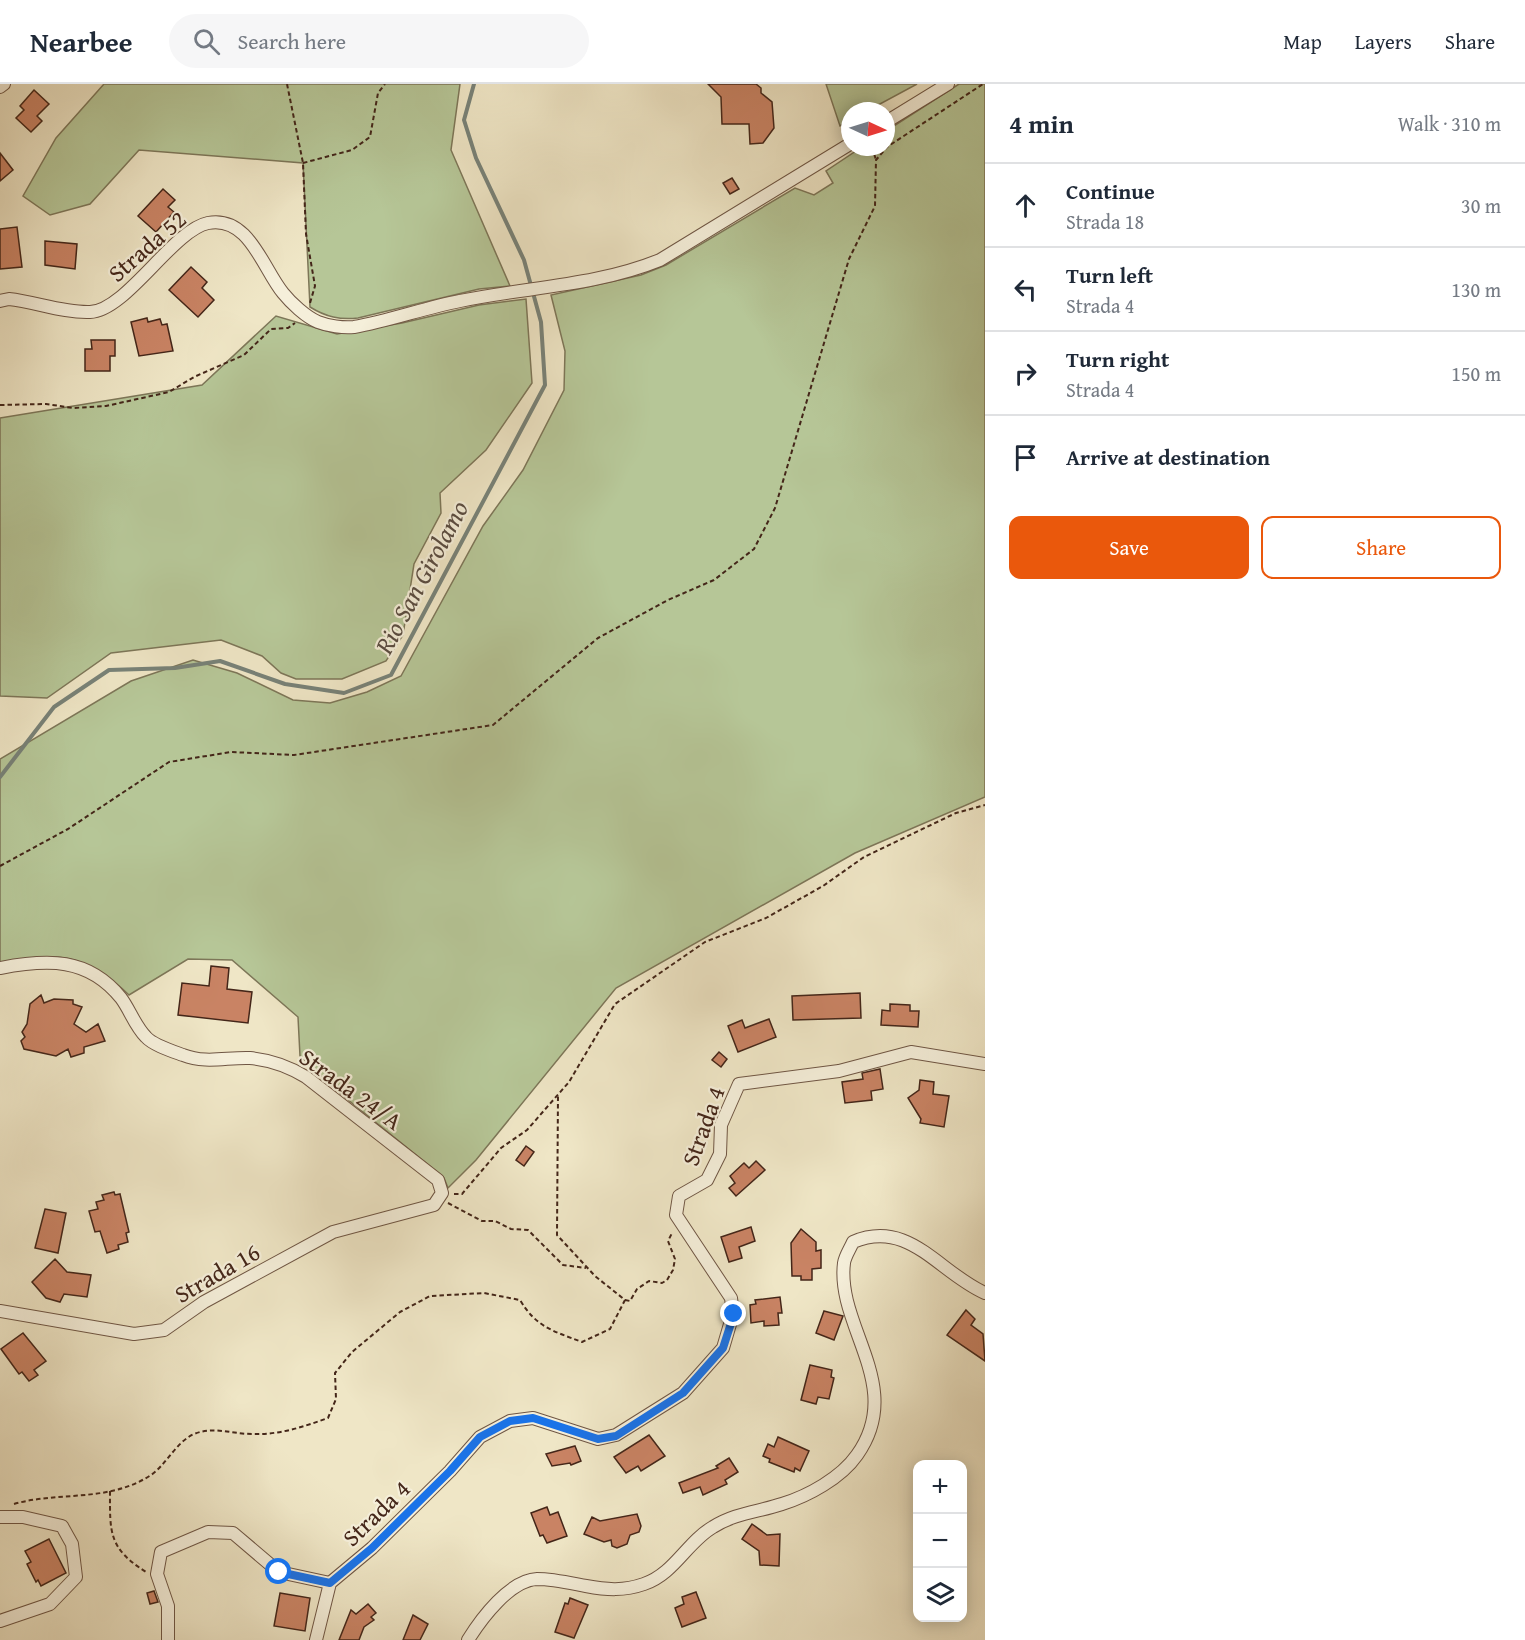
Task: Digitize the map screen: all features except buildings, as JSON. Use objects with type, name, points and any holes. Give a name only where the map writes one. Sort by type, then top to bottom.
[{"type":"street","points":[[0,87],[4,84]]},
{"type":"street","points":[[895,116],[948,84]]},
{"type":"street","name":"Strada 52","points":[[0,302],[9,299],[92,312],[116,300],[192,232],[207,223],[225,223],[237,229],[248,239],[283,294],[307,315],[317,322],[352,327],[459,301],[550,288],[621,274],[660,260],[841,149]]},
{"type":"street","name":"Strada 24/A","points":[[0,968],[28,963],[65,962],[95,975],[120,998],[147,1038],[184,1056],[207,1061],[250,1058],[284,1064],[306,1077],[438,1180],[442,1196]]},
{"type":"street","name":"Strada 4","points":[[330,1583],[372,1548],[450,1471],[480,1437],[490,1431],[510,1421],[533,1418],[598,1439],[616,1436],[683,1393],[723,1348],[734,1314],[731,1298],[676,1215],[679,1196],[707,1180],[720,1154],[721,1125],[739,1084],[839,1071],[911,1052],[985,1064]]},
{"type":"street","name":"Strada 16","points":[[0,1311],[134,1334],[164,1330],[204,1302],[333,1232],[429,1207],[442,1196]]},
{"type":"street","points":[[468,1640],[506,1592],[534,1579],[622,1591],[647,1584],[675,1565],[697,1538],[713,1526],[742,1513],[782,1504],[813,1489],[834,1478],[857,1455],[869,1430],[874,1398],[868,1358],[846,1296],[844,1262],[853,1242],[869,1236],[891,1237],[919,1246],[967,1285],[985,1293]]},
{"type":"street","points":[[0,1517],[23,1517],[62,1526],[72,1544],[76,1577],[51,1604],[0,1622]]},
{"type":"street","points":[[168,1640],[168,1606],[157,1574],[161,1552],[208,1532],[233,1533],[279,1572],[330,1583],[316,1640]]},
{"type":"path","points":[[0,405],[46,404],[73,408],[106,406],[169,392],[194,377],[244,355],[271,329],[288,328],[307,315],[315,286],[306,234],[303,163],[287,84]]},
{"type":"path","points":[[303,163],[352,150],[370,137],[378,93],[385,84]]},
{"type":"path","points":[[876,160],[887,147],[983,84]]},
{"type":"path","points":[[0,866],[69,829],[169,762],[231,752],[294,755],[493,725],[598,638],[668,600],[714,580],[754,549],[776,508],[849,259],[874,206],[875,156]]},
{"type":"path","points":[[442,1196],[462,1194],[501,1148],[527,1130],[569,1082],[615,1004],[705,942],[766,918],[823,886],[864,857],[956,813],[985,805]]},
{"type":"path","points":[[558,1094],[557,1235],[587,1268],[625,1300],[630,1301],[637,1289],[649,1281],[662,1283],[668,1280],[675,1259],[668,1241],[669,1236],[680,1228],[686,1229]]},
{"type":"path","points":[[442,1196],[482,1221],[495,1221],[511,1229],[528,1230],[563,1265],[587,1268]]},
{"type":"path","points":[[8,1506],[39,1498],[78,1497],[110,1491],[152,1474],[192,1435],[216,1430],[253,1434],[295,1431],[328,1418],[336,1399],[335,1373],[352,1352],[400,1312],[430,1296],[484,1293],[519,1300],[530,1316],[548,1330],[582,1342],[610,1329],[625,1300]]},
{"type":"path","points":[[110,1491],[110,1532],[127,1560],[159,1580]]},
{"type":"green space","points":[[104,84],[460,84],[451,150],[510,286],[479,289],[358,318],[333,317],[310,307],[303,163],[139,150],[90,204],[50,215],[23,196],[56,138]]},
{"type":"green space","points":[[826,84],[917,84],[884,102],[841,102],[840,126]]},
{"type":"green space","points":[[959,84],[985,84],[985,797],[855,853],[616,988],[476,1160],[448,1188],[444,1178],[342,1095],[300,1056],[298,1017],[232,960],[188,959],[129,995],[99,971],[70,959],[38,957],[0,964],[0,759],[131,681],[193,660],[237,673],[293,700],[330,703],[367,692],[401,676],[483,526],[523,470],[564,390],[565,351],[551,295],[641,275],[666,265],[795,188],[814,195],[833,183],[826,171],[848,156],[895,156],[895,125]]},
{"type":"green space","points":[[526,299],[532,383],[486,450],[440,493],[441,513],[414,564],[403,635],[386,661],[342,679],[296,679],[281,673],[262,656],[221,640],[111,653],[47,698],[0,696],[0,418],[202,385],[276,316],[337,334],[402,323],[479,305]]},
{"type":"waterway","name":"Rio San Girolamo","points":[[0,777],[54,707],[109,670],[175,668],[220,661],[285,684],[344,693],[391,675],[545,385],[541,322],[524,260],[476,158],[464,120],[474,84]]},
{"type":"route","points":[[279,1572],[330,1583],[372,1548],[450,1471],[480,1437],[510,1421],[533,1418],[598,1439],[616,1436],[683,1393],[723,1348],[734,1314]]}]
